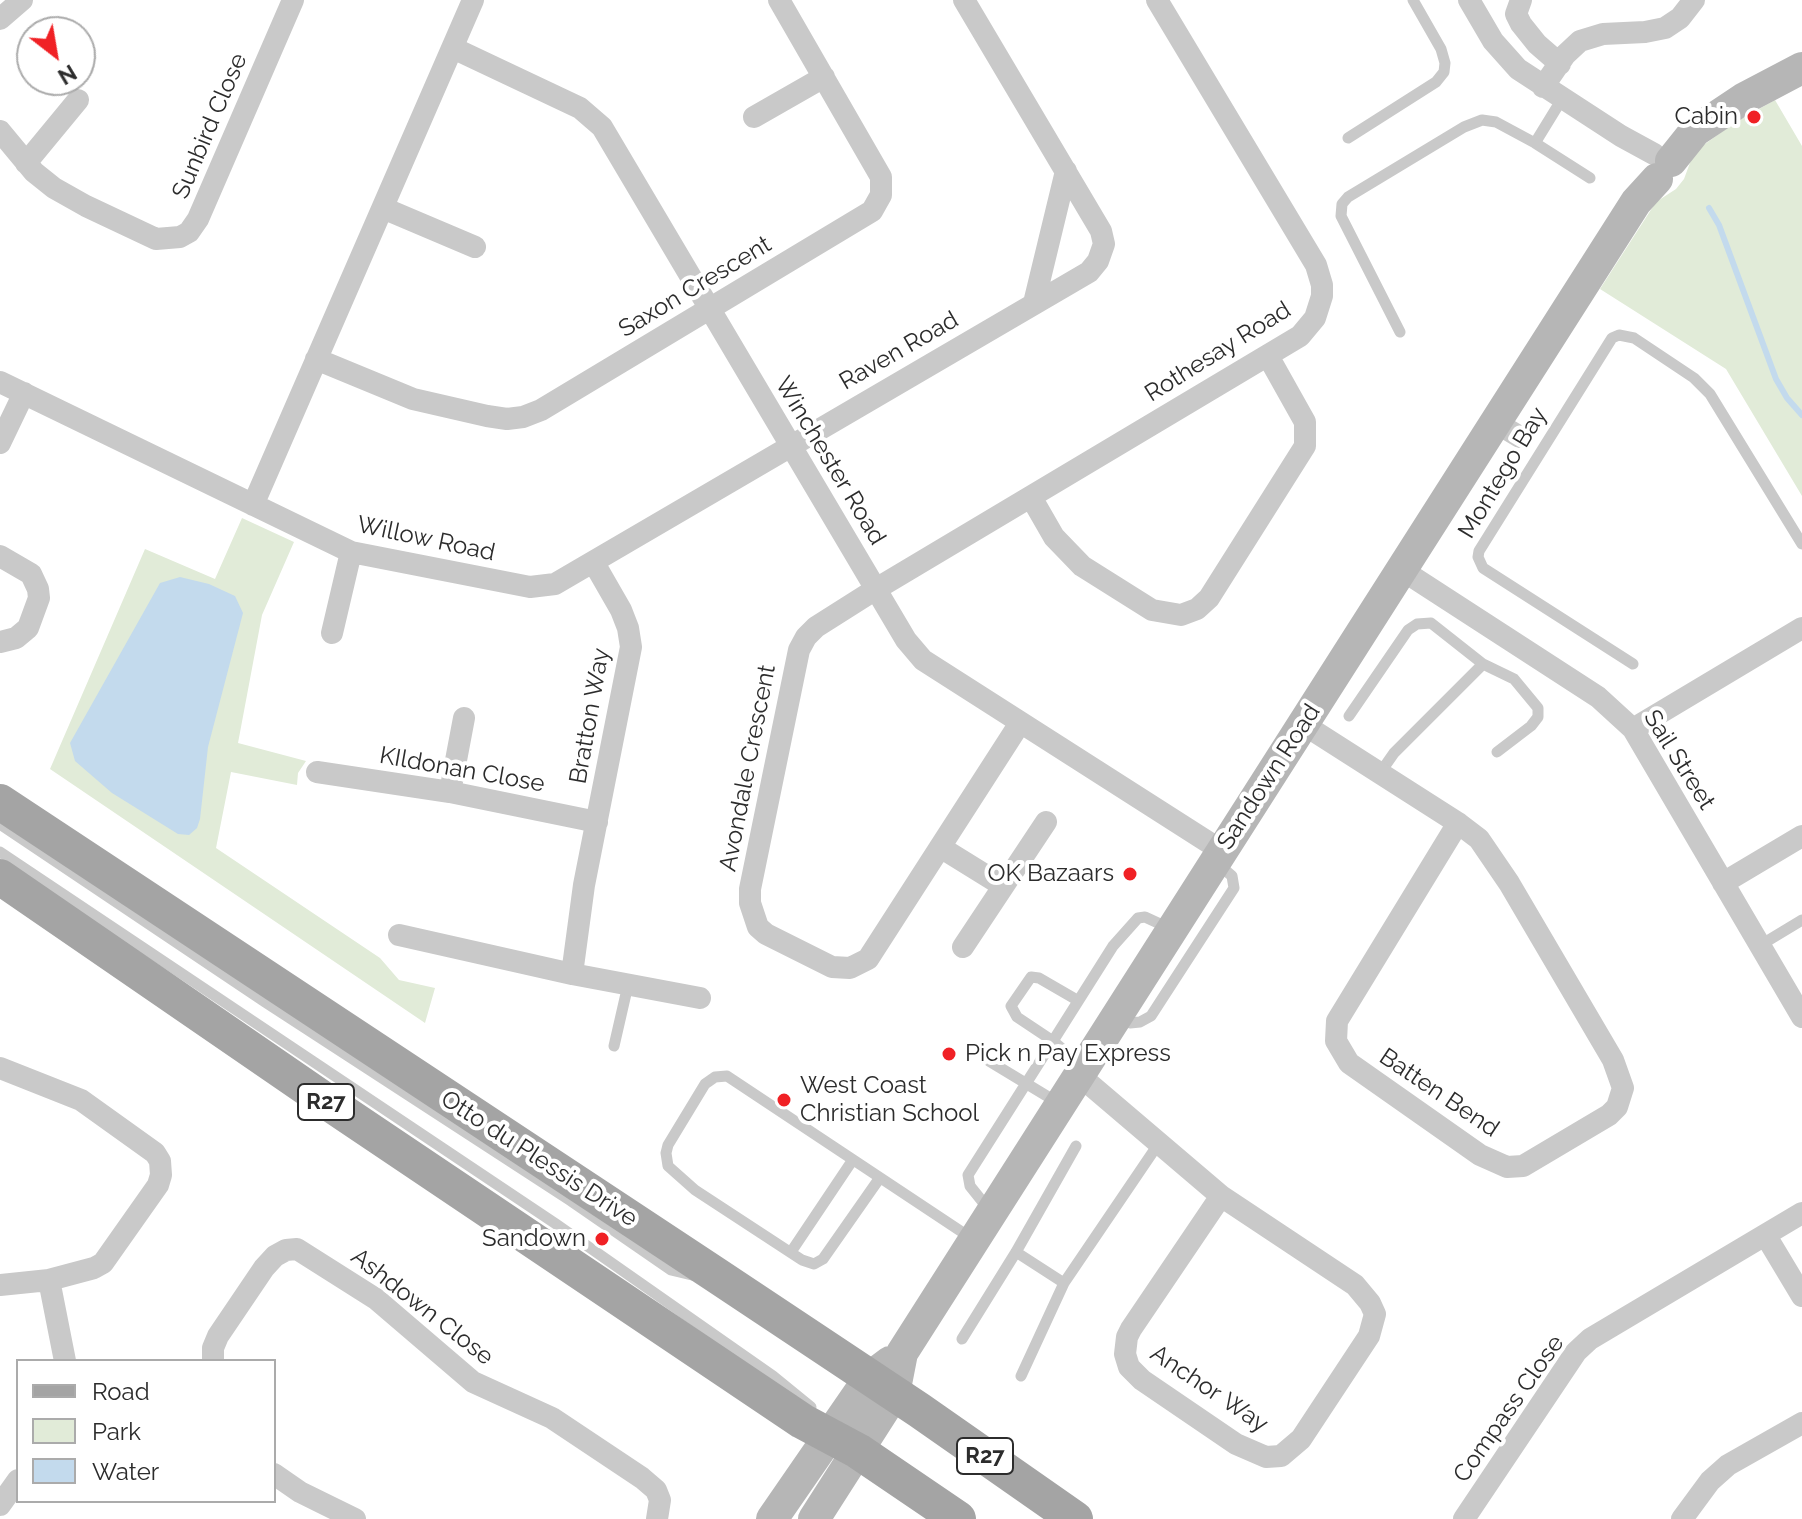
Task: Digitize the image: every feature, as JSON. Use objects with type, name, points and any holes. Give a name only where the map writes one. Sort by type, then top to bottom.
[{"type":"main road","name":"Otto du Plessis Drive","points":[[0,802],[716,1275],[1075,1519]]},
{"type":"main road","name":"R27","points":[[0,877],[323,1099],[802,1421],[844,1443],[958,1519]]},
{"type":"street","points":[[0,19],[22,0]]},
{"type":"street","name":"Sunbird Close","points":[[0,131],[26,163],[54,188],[156,239],[185,235],[198,219],[293,0]]},
{"type":"street","points":[[253,505],[473,0]]},
{"type":"street","name":"Saxon Crescent","points":[[316,359],[413,399],[487,416],[507,419],[523,417],[541,410],[865,216],[878,203],[883,186],[881,177],[779,0]]},
{"type":"street","name":"Raven Road","points":[[791,444],[1089,272],[1103,253],[1101,231],[964,0]]},
{"type":"street","name":"Rothesay Road","points":[[876,589],[1268,356],[1300,336],[1315,318],[1322,296],[1320,275],[1157,0]]},
{"type":"street","points":[[1469,0],[1508,60],[1655,164]]},
{"type":"street","points":[[1521,0],[1516,14],[1521,24],[1537,44],[1560,64]]},
{"type":"street","points":[[1552,93],[1560,64],[1580,41],[1603,34],[1665,28],[1680,18],[1694,0]]},
{"type":"street","name":"Winchester Road","points":[[453,48],[580,108],[595,119],[906,640],[923,660],[1219,856]]},
{"type":"street","name":"Sandown Road","points":[[772,1519],[844,1443],[1118,1018],[1149,992],[1219,856],[1303,724],[1402,570],[1508,430],[1655,164],[1719,114],[1802,68]]},
{"type":"street","points":[[754,117],[824,77]]},
{"type":"street","points":[[26,163],[78,100]]},
{"type":"street","points":[[1034,303],[1066,171]]},
{"type":"street","points":[[383,208],[475,247]]},
{"type":"street","points":[[1031,497],[1054,537],[1082,566],[1152,610],[1181,615],[1197,609],[1209,598],[1305,446],[1305,422],[1268,356]]},
{"type":"street","name":"Willow Road","points":[[0,382],[351,552],[530,587],[555,584],[594,563],[791,444]]},
{"type":"street","points":[[0,443],[24,393]]},
{"type":"street","points":[[332,633],[351,552]]},
{"type":"street","points":[[0,556],[31,574],[39,598],[28,628],[16,638],[0,642]]},
{"type":"street","name":"Bratton Way","points":[[572,974],[584,885],[631,647],[621,610],[594,563]]},
{"type":"street","name":"Sail Street","points":[[1402,570],[1598,697],[1633,729],[1802,1017]]},
{"type":"street","name":"Avondale Crescent","points":[[876,589],[816,627],[799,650],[750,889],[753,918],[766,934],[832,967],[857,965],[873,954],[1020,723]]},
{"type":"street","points":[[1633,729],[1802,628]]},
{"type":"street","points":[[450,792],[464,718]]},
{"type":"street","name":"Batten Bend","points":[[1303,724],[1458,823],[1479,839],[1490,852],[1621,1077],[1621,1098],[1609,1115],[1523,1166],[1507,1167],[1480,1155],[1349,1063],[1336,1041],[1337,1021],[1458,823]]},
{"type":"street","name":"KIldonan Close","points":[[317,772],[450,792],[597,822]]},
{"type":"street","points":[[963,947],[1046,822]]},
{"type":"street","points":[[1723,883],[1802,836]]},
{"type":"street","points":[[940,847],[1003,886]]},
{"type":"street","points":[[399,935],[572,974],[700,998]]},
{"type":"street","points":[[0,1068],[81,1100],[142,1142],[160,1161],[161,1175],[158,1185],[103,1263],[49,1280],[0,1285]]},
{"type":"street","name":"Anchor Way","points":[[1080,1076],[1221,1196],[1355,1285],[1366,1296],[1375,1314],[1369,1336],[1301,1439],[1281,1456],[1266,1457],[1236,1444],[1142,1380],[1129,1367],[1125,1354],[1131,1329],[1221,1196]]},
{"type":"street","name":"Compass Close","points":[[1464,1519],[1576,1352],[1590,1339],[1607,1326],[1802,1213]]},
{"type":"street","points":[[1766,1236],[1802,1296]]},
{"type":"street","name":"Ashdown Close","points":[[213,1359],[218,1336],[264,1268],[275,1256],[297,1249],[376,1299],[473,1382],[552,1418],[642,1478],[656,1490],[660,1500],[657,1519]]},
{"type":"street","points":[[49,1280],[65,1359]]},
{"type":"street","points":[[1682,1519],[1710,1481],[1728,1465],[1802,1423]]},
{"type":"street","name":"Sandown Road","points":[[814,1519],[844,1443]]},
{"type":"street","points":[[276,1475],[300,1492],[355,1519]]},
{"type":"street","points":[[0,1505],[16,1483]]},
{"type":"lane","points":[[1348,138],[1436,82],[1444,72],[1441,49],[1413,0]]},
{"type":"lane","points":[[1535,143],[1552,93]]},
{"type":"lane","points":[[1400,332],[1341,216],[1340,210],[1345,200],[1474,122],[1496,122],[1590,178]]},
{"type":"lane","name":"Montego Bay","points":[[1633,664],[1483,568],[1478,561],[1479,551],[1608,343],[1619,335],[1634,338],[1694,378],[1710,394],[1802,544]]},
{"type":"lane","points":[[1508,430],[1541,452]]},
{"type":"lane","points":[[1349,716],[1404,635],[1417,624],[1427,622],[1436,625],[1483,664],[1514,679],[1538,708],[1538,717],[1531,726],[1497,752]]},
{"type":"lane","points":[[1380,773],[1394,753],[1483,664]]},
{"type":"lane","points":[[0,824],[671,1270],[686,1275],[716,1275]]},
{"type":"lane","points":[[0,852],[556,1224],[760,1367],[811,1407],[844,1443]]},
{"type":"lane","points":[[994,1209],[973,1191],[967,1177],[1113,946],[1136,919],[1145,917],[1184,928]]},
{"type":"lane","points":[[1759,946],[1802,920]]},
{"type":"lane","points":[[1077,1000],[1039,978],[1031,977],[1011,1006],[1017,1017],[1068,1054],[1080,1076]]},
{"type":"lane","points":[[614,1046],[628,985]]},
{"type":"lane","points":[[989,1061],[1060,1104]]},
{"type":"lane","points":[[879,1179],[819,1263],[809,1264],[695,1190],[668,1166],[666,1157],[668,1145],[705,1084],[715,1077],[727,1076],[974,1240]]},
{"type":"lane","points":[[1021,1376],[1064,1283],[1159,1143]]},
{"type":"lane","points":[[962,1339],[1076,1146]]},
{"type":"lane","points":[[791,1252],[852,1161]]},
{"type":"lane","points":[[1016,1252],[1064,1283]]},
{"type":"green space","points":[[1775,100],[1802,146],[1802,496],[1726,369],[1600,289],[1656,202],[1676,189],[1684,179],[1694,152],[1734,123]]},
{"type":"green space","points":[[242,518],[294,542],[262,615],[238,743],[306,761],[298,773],[297,785],[231,772],[216,848],[380,958],[399,980],[435,988],[425,1023],[50,769],[145,549],[215,579]]},
{"type":"water","points":[[180,577],[209,584],[235,596],[243,613],[208,747],[200,819],[197,828],[189,835],[178,834],[112,793],[75,761],[70,743],[160,583]]},
{"type":"waterway","points":[[1709,208],[1719,225],[1776,379],[1802,415]]},
{"type":"place","name":"Cabin","points":[[1754,117]]},
{"type":"place","name":"OK Bazaars","points":[[1130,874]]},
{"type":"place","name":"Pick n Pay Express","points":[[949,1054]]},
{"type":"place","name":"West Coast Christian School","points":[[784,1100]]},
{"type":"place","name":"Sandown","points":[[602,1239]]}]
